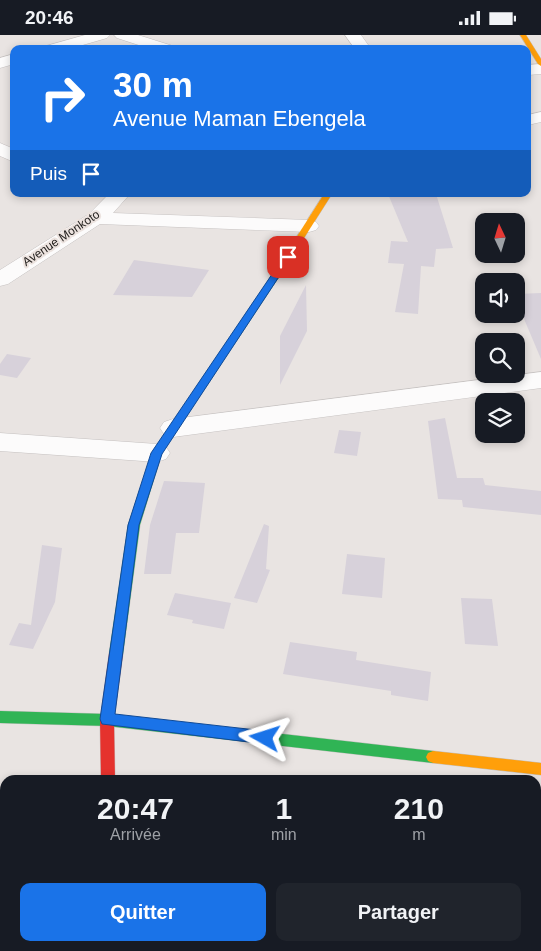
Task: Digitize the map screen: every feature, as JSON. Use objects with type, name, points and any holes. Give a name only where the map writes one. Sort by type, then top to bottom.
[{"type":"street","points":[[66,45],[102,35]]},
{"type":"street","points":[[122,35],[155,45]]},
{"type":"street","points":[[353,35],[361,45]]},
{"type":"street","points":[[531,48],[541,64]]},
{"type":"street","name":"Avenue Monkoto","points":[[0,279],[96,218],[117,197]]},
{"type":"street","points":[[108,775],[107,719],[134,525],[157,453],[326,197]]},
{"type":"street","points":[[96,218],[308,226]]},
{"type":"street","points":[[174,429],[541,380]]},
{"type":"street","points":[[0,442],[157,453]]},
{"type":"street","points":[[0,717],[107,719],[541,769]]},
{"type":"building","points":[[389,197],[437,197],[453,248],[436,249],[434,267],[421,266],[418,314],[395,312],[404,264],[388,263],[391,241],[408,242]]},
{"type":"building","points":[[134,260],[209,270],[192,297],[113,295]]},
{"type":"building","points":[[306,285],[307,331],[280,385],[280,336]]},
{"type":"building","points":[[541,293],[541,359],[525,321],[525,294]]},
{"type":"building","points":[[7,354],[31,358],[17,378],[0,375],[0,364]]},
{"type":"building","points":[[445,418],[457,478],[483,478],[485,485],[541,491],[541,515],[463,507],[462,500],[438,499],[428,421]]},
{"type":"building","points":[[339,430],[361,432],[357,456],[334,453]]},
{"type":"building","points":[[164,481],[205,483],[199,533],[176,533],[171,574],[144,574],[150,525]]},
{"type":"building","points":[[264,524],[269,526],[266,569],[270,570],[257,603],[234,598]]},
{"type":"building","points":[[42,545],[62,548],[55,602],[33,649],[9,645],[19,623],[31,625]]},
{"type":"building","points":[[347,554],[385,558],[382,598],[342,594]]},
{"type":"building","points":[[175,593],[231,603],[224,629],[192,623],[193,620],[167,615]]},
{"type":"building","points":[[461,598],[492,599],[498,646],[465,644]]},
{"type":"building","points":[[290,642],[357,652],[356,660],[431,672],[428,701],[391,695],[391,691],[283,674]]},
{"type":"traffic: fast","points":[[116,654],[134,525],[157,453],[275,277]]},
{"type":"traffic: fast","points":[[0,717],[107,720],[433,757]]},
{"type":"traffic: slow","points":[[523,35],[529,45]]},
{"type":"traffic: slow","points":[[531,48],[541,64]]},
{"type":"traffic: slow","points":[[275,277],[326,197]]},
{"type":"traffic: slow","points":[[433,757],[541,769]]},
{"type":"traffic: jam","points":[[108,775],[107,720],[116,654]]},
{"type":"route","points":[[265,738],[107,719],[134,525],[157,453],[288,257]]}]
